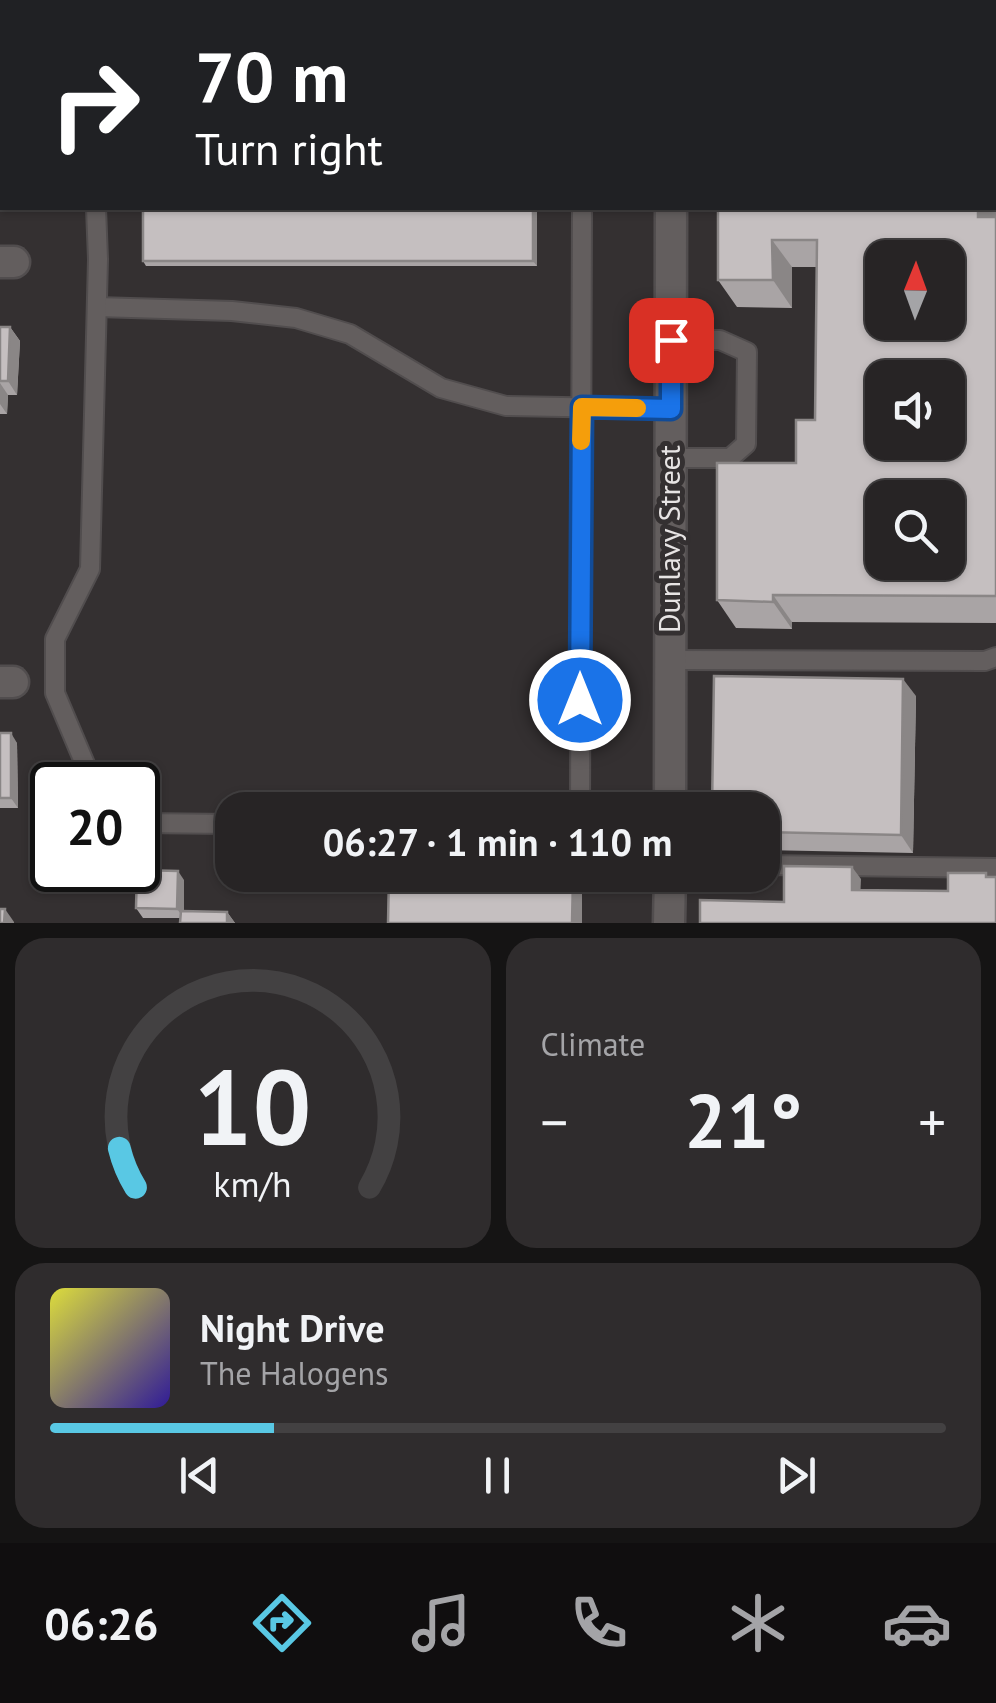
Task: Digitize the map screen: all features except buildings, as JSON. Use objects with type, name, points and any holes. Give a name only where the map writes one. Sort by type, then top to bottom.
[{"type":"street","name":"Dunlavy Street","points":[[670,792],[672,210]]},
{"type":"street","points":[[669,923],[670,892]]},
{"type":"lane","points":[[83,762],[55,693],[55,639],[90,569],[96,210]]},
{"type":"lane","points":[[580,792],[582,210]]},
{"type":"lane","points":[[97,307],[232,311],[296,318],[350,334],[441,388],[506,406],[671,409]]},
{"type":"lane","points":[[671,340],[720,340],[747,352],[746,444],[730,458],[671,458]]},
{"type":"lane","points":[[670,660],[996,658]]},
{"type":"lane","points":[[160,823],[215,824]]},
{"type":"lane","points":[[780,866],[996,868]]},
{"type":"slow traffic","points":[[581,441],[582,407],[637,408]]},
{"type":"route","points":[[580,700],[582,407],[671,409],[671,340]]}]
